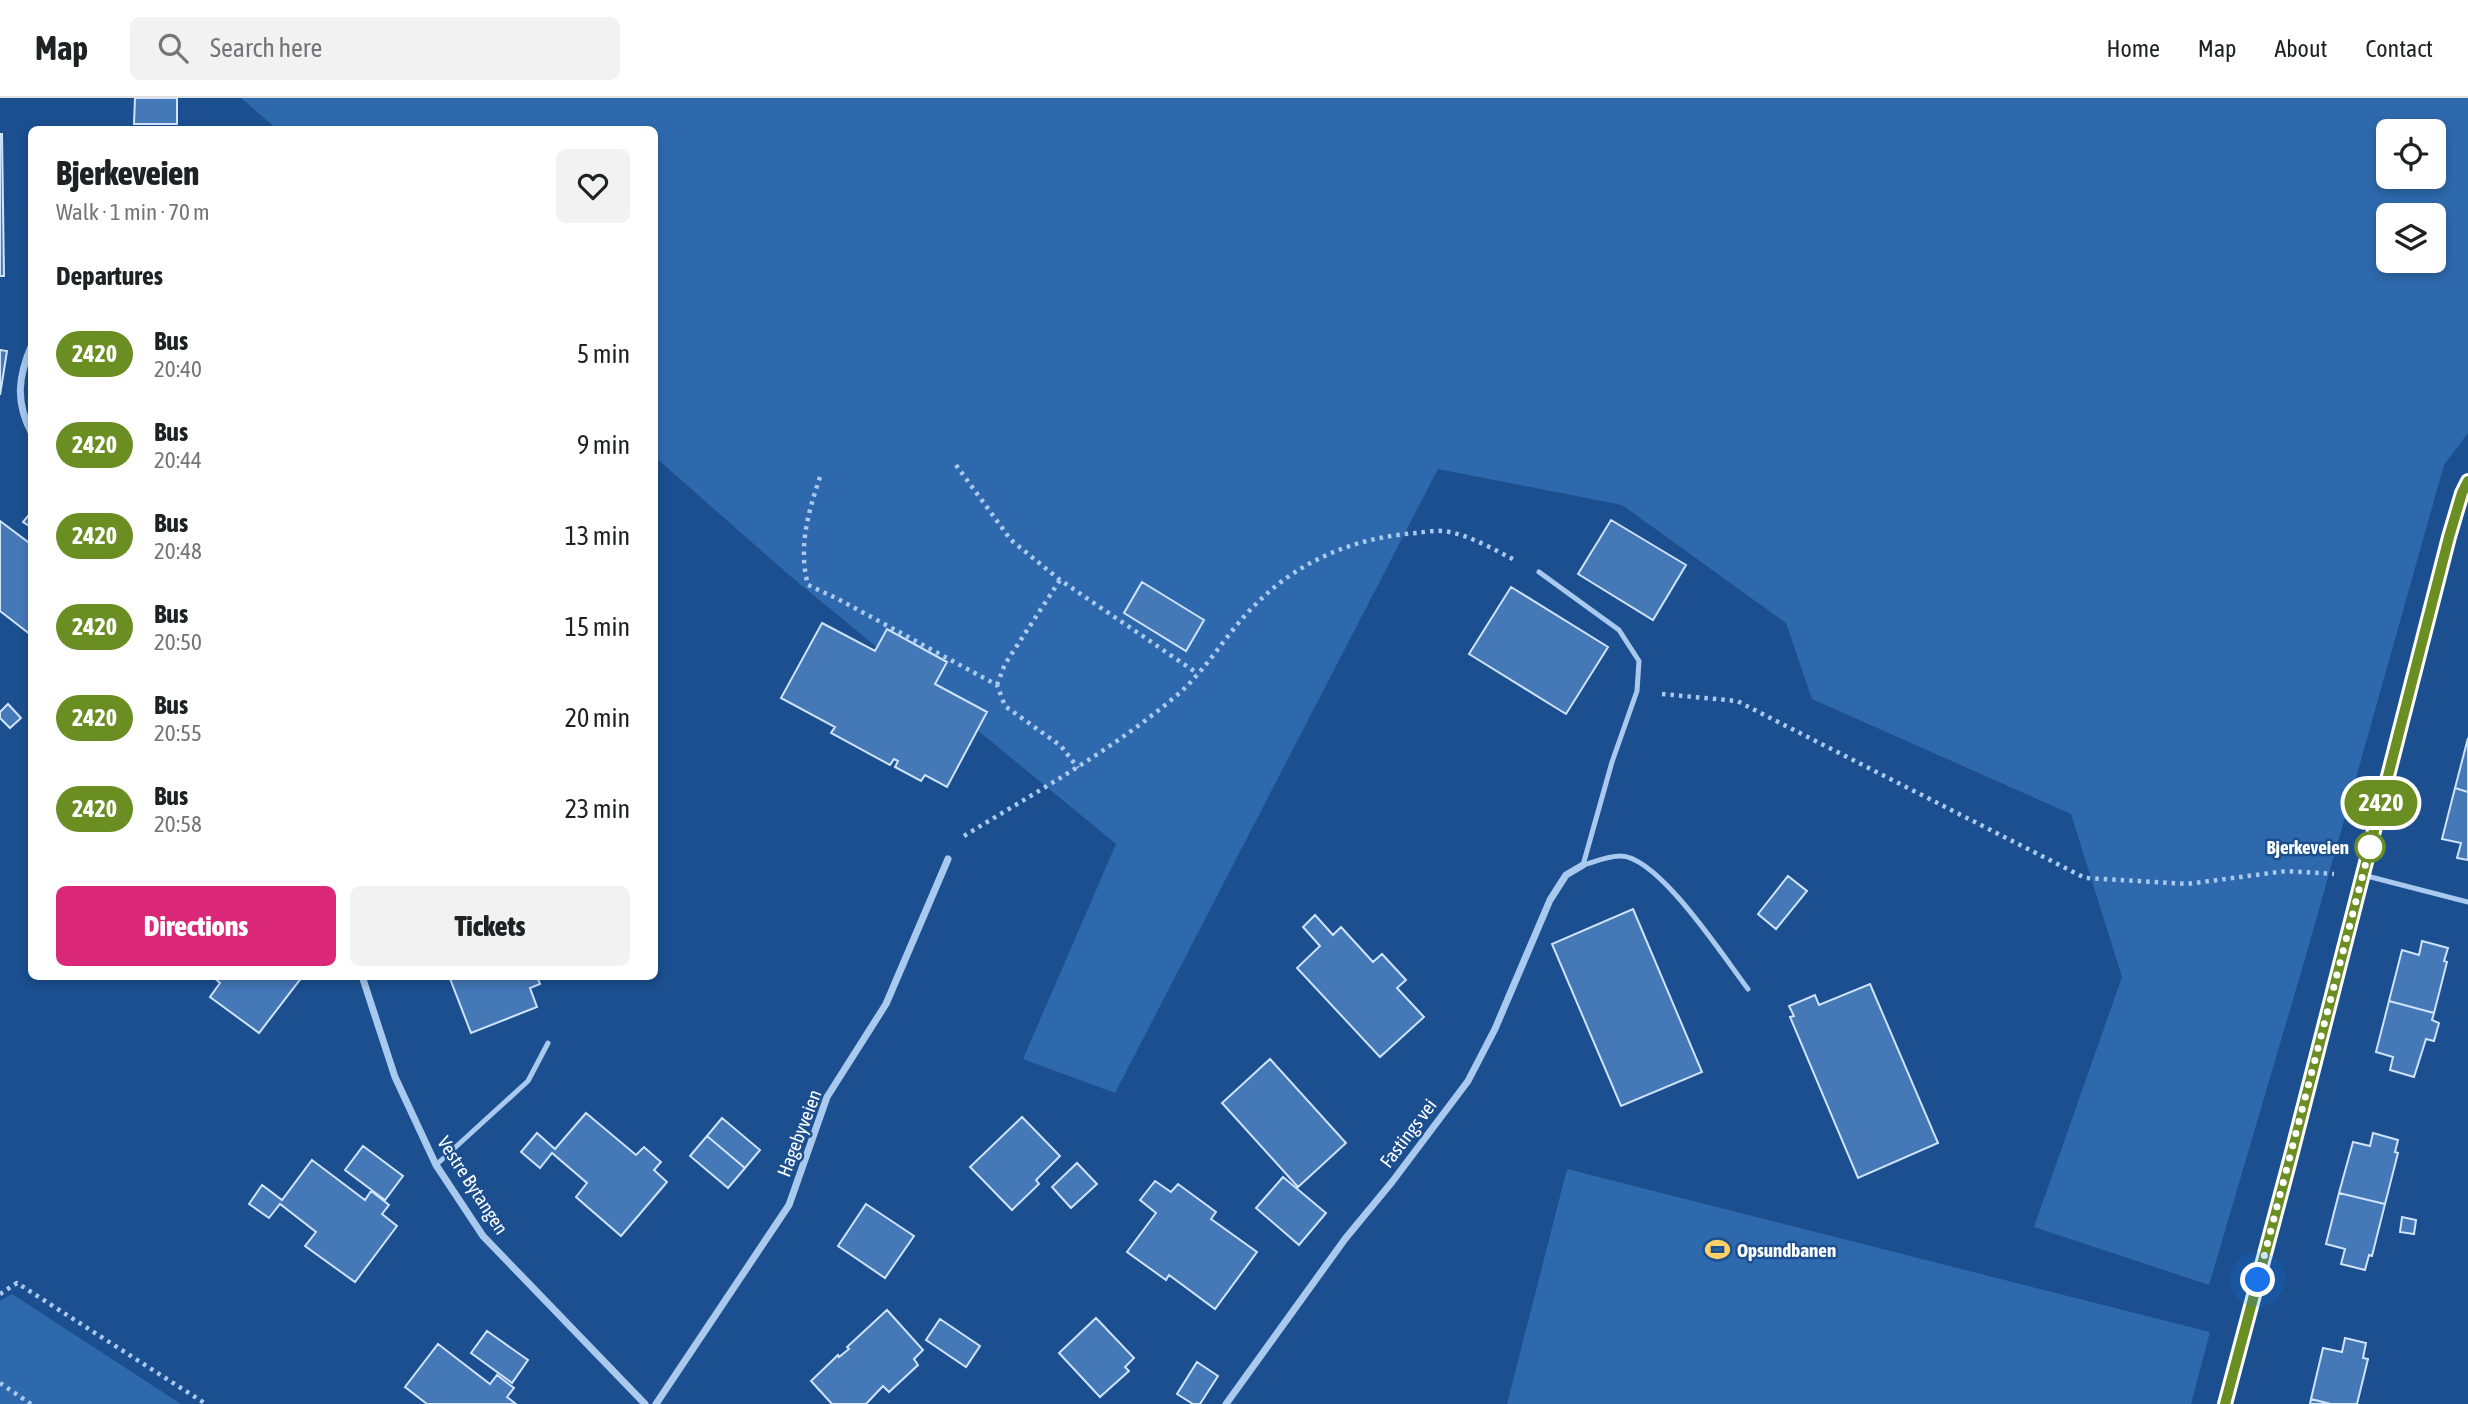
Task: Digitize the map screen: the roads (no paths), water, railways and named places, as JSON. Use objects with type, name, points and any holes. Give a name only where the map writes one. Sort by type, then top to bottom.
[{"type":"street","points":[[28,359],[18,396],[28,427]]},
{"type":"street","points":[[2225,1404],[2449,537],[2468,481]]},
{"type":"street","name":"Hagebyveien","points":[[656,1404],[789,1205],[827,1097],[886,1004],[948,859]]},
{"type":"street","name":"Fastings vei","points":[[1226,1404],[1345,1239],[1468,1081],[1495,1029],[1550,900],[1566,875],[1583,865]]},
{"type":"street","name":"Vestre Bytangen","points":[[363,980],[395,1077],[436,1165],[483,1236],[645,1404]]},
{"type":"lane","points":[[1539,572],[1619,630],[1639,661],[1637,691],[1612,762],[1583,865],[1620,856],[1638,860],[1658,876],[1696,918],[1748,989]]},
{"type":"lane","points":[[2363,875],[2468,902]]},
{"type":"lane","points":[[436,1165],[528,1082],[548,1042]]},
{"type":"place","name":"Bjerkeveien","points":[[2370,847]]},
{"type":"place","name":"Opsundbanen","points":[[1717,1250]]}]
